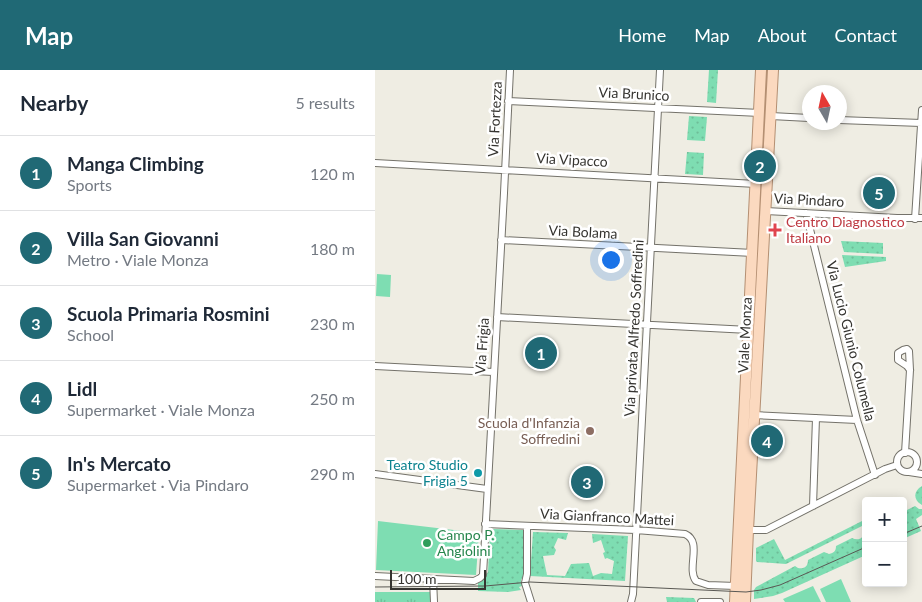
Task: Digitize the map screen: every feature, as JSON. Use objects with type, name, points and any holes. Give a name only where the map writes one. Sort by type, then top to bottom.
[{"type":"main road","name":"Viale Monza","points":[[735,602],[741,586],[748,530],[754,415],[762,184],[761,70]]},
{"type":"main road","name":"Viale Monza","points":[[762,184],[771,116],[773,70]]},
{"type":"main road","name":"Viale Monza","points":[[745,602],[741,586],[749,330],[753,254],[761,211]]},
{"type":"street","name":"Via Fortezza","points":[[505,170],[509,70]]},
{"type":"street","name":"Via privata Alfredo Soffredini","points":[[631,602],[660,70]]},
{"type":"street","name":"Via Brunico","points":[[508,101],[760,113]]},
{"type":"street","points":[[919,219],[922,110]]},
{"type":"street","points":[[771,116],[802,118]]},
{"type":"street","points":[[847,120],[921,124]]},
{"type":"street","name":"Via Vipacco","points":[[375,163],[762,184]]},
{"type":"street","name":"Via Frigia","points":[[433,579],[474,581],[480,578],[483,573],[505,170]]},
{"type":"street","name":"Via Pindaro","points":[[761,211],[919,219]]},
{"type":"street","name":"Via Lucio Giunio Columella","points":[[807,213],[857,420],[875,475]]},
{"type":"street","name":"Via Bolama","points":[[501,240],[753,254]]},
{"type":"street","points":[[497,317],[749,330]]},
{"type":"street","points":[[375,366],[493,372]]},
{"type":"street","points":[[905,453],[910,370]]},
{"type":"street","points":[[754,415],[857,420]]},
{"type":"street","points":[[813,506],[816,418]]},
{"type":"street","points":[[897,465],[898,458],[905,453],[910,453],[914,456],[919,466],[909,472]]},
{"type":"street","points":[[748,530],[766,530],[889,467],[897,465]]},
{"type":"street","points":[[897,465],[903,471],[922,474]]},
{"type":"street","points":[[375,474],[487,488]]},
{"type":"street","name":"Via Gianfranco Mattei","points":[[485,524],[636,530],[685,534],[690,536],[693,542],[692,574],[696,581],[708,585],[741,586]]},
{"type":"street","points":[[527,526],[527,574],[525,583],[531,602]]},
{"type":"street","points":[[375,576],[433,579],[433,602]]},
{"type":"street","points":[[701,602],[720,602]]},
{"type":"green space","points":[[709,70],[718,70],[716,103],[707,102]]},
{"type":"green space","points":[[689,116],[707,117],[705,141],[687,140]]},
{"type":"green space","points":[[687,152],[704,153],[703,175],[685,174]]},
{"type":"green space","points":[[841,241],[883,243],[883,254],[844,252]]},
{"type":"green space","points":[[842,255],[886,257],[886,261],[845,267]]},
{"type":"green space","points":[[377,274],[391,275],[390,297],[376,296]]},
{"type":"green space","points":[[922,486],[922,505],[915,496],[917,490]]},
{"type":"green space","points":[[915,506],[922,509],[922,515],[916,519],[921,531],[907,537],[907,510]]},
{"type":"green space","name":"Campo P. Angiolini","points":[[378,521],[479,533],[476,575],[376,570]]},
{"type":"green space","points":[[862,521],[862,526],[786,564],[757,562],[756,548],[774,539],[785,560]]},
{"type":"green space","points":[[493,529],[523,530],[527,544],[525,574],[521,580],[522,586],[519,587],[521,590],[508,592],[478,591],[478,583],[484,579],[488,572],[490,532]]},
{"type":"green space","points":[[533,532],[568,533],[566,540],[558,538],[554,547],[556,550],[554,555],[543,556],[547,575],[565,576],[571,564],[589,563],[593,576],[601,573],[612,574],[614,561],[605,559],[601,540],[593,543],[592,534],[628,536],[625,581],[530,576]]},
{"type":"green space","points":[[862,537],[862,557],[782,593],[754,599],[756,587],[795,566],[804,568],[808,560],[824,552],[832,553],[836,546],[852,538],[860,539]]},
{"type":"green space","points":[[841,579],[851,602],[826,602],[820,589]]},
{"type":"green space","points":[[813,586],[821,602],[785,602],[783,599]]},
{"type":"green space","points":[[375,592],[430,592],[431,602],[375,602]]},
{"type":"green space","points":[[666,597],[694,598],[696,602],[667,602]]},
{"type":"tram line","points":[[907,532],[922,526]]},
{"type":"tram line","points":[[375,587],[485,586],[530,582],[746,592],[780,585],[862,549]]},
{"type":"place","name":"Villa San Giovanni","points":[[760,166]]},
{"type":"place","name":"In's Mercato","points":[[879,193]]},
{"type":"place","name":"Centro Diagnostico Italiano","points":[[775,230]]},
{"type":"place","name":"Manga Climbing","points":[[541,353]]},
{"type":"place","name":"Scuola d'Infanzia Soffredini","points":[[590,431]]},
{"type":"place","name":"Lidl","points":[[767,441]]},
{"type":"place","name":"Teatro Studio Frigia 5","points":[[478,473]]},
{"type":"place","name":"Scuola Primaria Rosmini","points":[[587,482]]},
{"type":"place","name":"Campo P. Angiolini","points":[[427,543]]}]
